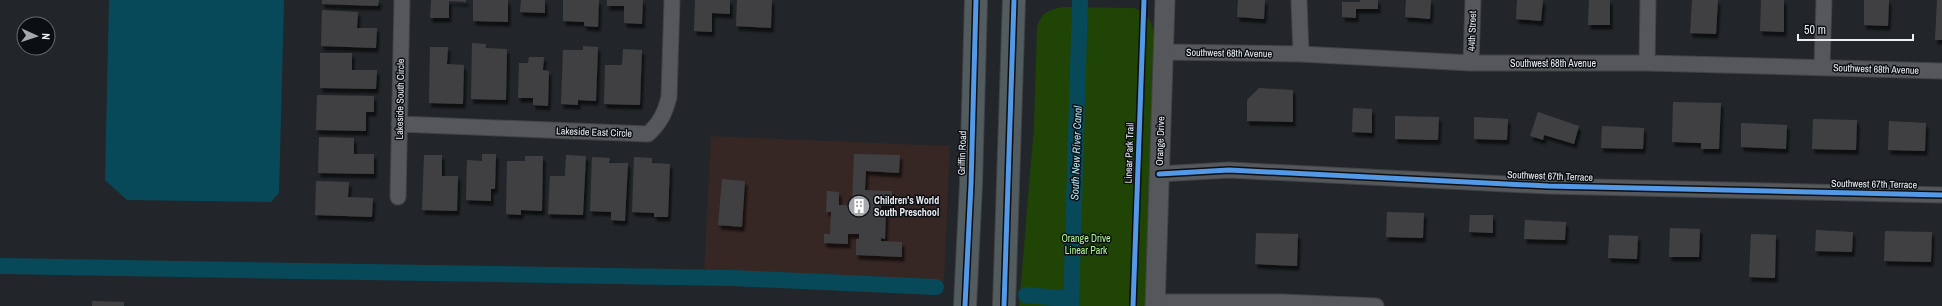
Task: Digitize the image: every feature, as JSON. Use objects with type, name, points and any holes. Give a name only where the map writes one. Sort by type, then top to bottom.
[{"type":"main road","name":"Griffin Road","points":[[965,306],[971,184],[976,0]]},
{"type":"main road","points":[[1004,306],[1014,0]]},
{"type":"street","name":"Lakeside South Circle","points":[[398,197],[402,0]]},
{"type":"street","name":"Lakeside East Circle","points":[[399,124],[648,134],[658,124],[665,112],[668,97],[672,0]]},
{"type":"street","name":"Orange Drive","points":[[1155,304],[1165,0]]},
{"type":"street","points":[[1299,0],[1300,54]]},
{"type":"street","name":"44th Street","points":[[1471,63],[1473,0]]},
{"type":"street","points":[[1647,63],[1648,0]]},
{"type":"street","points":[[1822,67],[1824,0]]},
{"type":"street","name":"Southwest 68th Avenue","points":[[1163,52],[1300,54],[1471,63],[1647,63],[1942,71]]},
{"type":"street","name":"Southwest 67th Terrace","points":[[1159,174],[1229,170],[1548,186],[1942,195]]},
{"type":"street","points":[[1155,304],[1282,302],[1376,306]]},
{"type":"shaded area","points":[[711,136],[950,146],[944,281],[704,274]]},
{"type":"green space","name":"Orange Drive Linear Park","points":[[1063,7],[1134,8],[1146,16],[1152,26],[1154,53],[1147,306],[1019,306],[1034,126],[1037,27],[1041,18],[1046,12]]},
{"type":"water","points":[[109,0],[284,0],[279,193],[271,202],[127,200],[105,180]]},
{"type":"building","points":[[322,0],[379,0],[378,6],[322,4]]},
{"type":"building","points":[[431,0],[466,0],[466,2],[449,1],[449,18],[430,18]]},
{"type":"building","points":[[473,0],[508,0],[508,22],[473,21]]},
{"type":"building","points":[[521,0],[545,0],[545,13],[520,12]]},
{"type":"building","points":[[563,0],[599,0],[598,27],[584,26],[584,22],[563,21]]},
{"type":"building","points":[[607,0],[643,0],[642,24],[624,23],[624,6],[607,6]]},
{"type":"building","points":[[695,0],[730,0],[730,14],[712,13],[712,32],[694,31]]},
{"type":"building","points":[[737,0],[772,0],[771,28],[736,26]]},
{"type":"building","points":[[1238,0],[1265,0],[1264,19],[1237,17]]},
{"type":"building","points":[[1360,0],[1378,0],[1378,9],[1356,9],[1356,18],[1342,17],[1342,2],[1360,2]]},
{"type":"building","points":[[1406,0],[1431,0],[1430,19],[1405,17]]},
{"type":"building","points":[[1517,0],[1543,0],[1541,21],[1516,19]]},
{"type":"building","points":[[1589,0],[1610,0],[1610,25],[1588,25]]},
{"type":"building","points":[[1692,0],[1718,0],[1716,34],[1690,33]]},
{"type":"building","points":[[1761,0],[1784,0],[1784,32],[1760,31]]},
{"type":"building","points":[[1864,0],[1889,0],[1888,26],[1864,25]]},
{"type":"building","points":[[1937,0],[1942,0],[1942,40],[1935,40]]},
{"type":"building","points":[[322,10],[358,12],[357,28],[377,28],[376,48],[321,46]]},
{"type":"building","points":[[472,43],[486,44],[486,48],[507,49],[506,100],[471,99]]},
{"type":"building","points":[[583,46],[598,47],[596,101],[578,100],[578,105],[561,104],[563,50],[583,50]]},
{"type":"building","points":[[430,47],[448,47],[447,64],[464,65],[463,104],[429,103]]},
{"type":"building","points":[[623,49],[642,50],[640,105],[604,104],[605,65],[622,65]]},
{"type":"building","points":[[320,53],[352,53],[352,70],[377,70],[376,89],[320,88]]},
{"type":"building","points":[[529,57],[544,57],[543,70],[549,71],[548,106],[533,105],[533,98],[518,98],[519,63],[528,63]]},
{"type":"building","points":[[1259,88],[1293,90],[1293,122],[1247,121],[1247,100]]},
{"type":"building","points":[[317,95],[374,96],[374,112],[366,112],[366,131],[316,130]]},
{"type":"building","points":[[1673,102],[1721,103],[1719,149],[1701,149],[1701,143],[1672,142]]},
{"type":"building","points":[[1353,108],[1372,109],[1372,133],[1352,132]]},
{"type":"building","points":[[1538,112],[1579,126],[1574,144],[1544,135],[1543,140],[1530,136]]},
{"type":"building","points":[[1395,116],[1439,117],[1438,140],[1395,139]]},
{"type":"building","points":[[1474,117],[1508,119],[1507,140],[1474,139]]},
{"type":"building","points":[[1813,119],[1857,120],[1856,150],[1812,149]]},
{"type":"building","points":[[1889,121],[1926,123],[1925,151],[1888,150]]},
{"type":"building","points":[[1741,123],[1787,125],[1786,149],[1741,147]]},
{"type":"building","points":[[1602,126],[1644,128],[1643,149],[1601,148]]},
{"type":"building","points":[[319,137],[354,138],[354,154],[374,154],[374,174],[318,173]]},
{"type":"building","points":[[482,154],[496,154],[495,189],[491,189],[491,201],[466,200],[467,160],[482,161]]},
{"type":"building","name":"Children's World South Preschool","points":[[854,154],[900,155],[899,173],[866,171],[865,190],[892,191],[892,206],[881,206],[881,211],[886,211],[885,239],[881,238],[881,241],[902,242],[902,257],[856,255],[856,239],[859,239],[859,234],[848,234],[848,244],[824,243],[824,234],[830,234],[831,212],[826,212],[827,191],[839,192],[839,205],[852,205]]},
{"type":"building","points":[[424,155],[442,155],[442,176],[458,176],[457,211],[422,210]]},
{"type":"building","points":[[566,155],[586,156],[583,215],[548,214],[550,176],[565,176]]},
{"type":"building","points":[[525,156],[543,156],[542,211],[521,210],[521,215],[506,214],[507,161],[525,161]]},
{"type":"building","points":[[592,157],[610,158],[609,163],[628,163],[625,221],[611,220],[611,212],[590,211]]},
{"type":"building","points":[[634,157],[652,158],[652,163],[670,164],[668,217],[654,217],[654,213],[632,212]]},
{"type":"building","points":[[722,179],[745,181],[742,227],[718,225]]},
{"type":"building","points":[[316,181],[349,182],[348,197],[373,198],[372,217],[315,215]]},
{"type":"building","points":[[1387,212],[1424,213],[1423,238],[1386,237]]},
{"type":"building","points":[[1470,215],[1493,215],[1493,233],[1469,232]]},
{"type":"building","points":[[1525,220],[1566,222],[1565,240],[1524,239]]},
{"type":"building","points":[[1670,228],[1700,229],[1699,257],[1669,257]]},
{"type":"building","points":[[1816,230],[1853,232],[1852,252],[1815,251]]},
{"type":"building","points":[[1885,231],[1932,232],[1931,262],[1884,261]]},
{"type":"building","points":[[1256,233],[1298,234],[1297,266],[1255,264]]},
{"type":"building","points":[[1751,234],[1776,235],[1775,278],[1749,277]]},
{"type":"building","points":[[1609,235],[1638,236],[1637,259],[1608,258]]},
{"type":"building","points":[[92,301],[124,302],[124,306],[92,306]]},
{"type":"waterway","name":"South New River Canal","points":[[1071,306],[1080,0]]},
{"type":"waterway","points":[[0,266],[732,278],[936,287]]},
{"type":"waterway","points":[[1026,295],[1071,299]]},
{"type":"cycle path","points":[[965,306],[971,184],[976,0]]},
{"type":"cycle path","points":[[1004,306],[1014,0]]},
{"type":"cycle path","name":"Linear Park Trail","points":[[1133,306],[1144,0]]},
{"type":"cycle path","points":[[1159,174],[1229,170],[1548,186],[1942,195]]},
{"type":"place","name":"Children's World South Preschool","points":[[859,206]]}]
